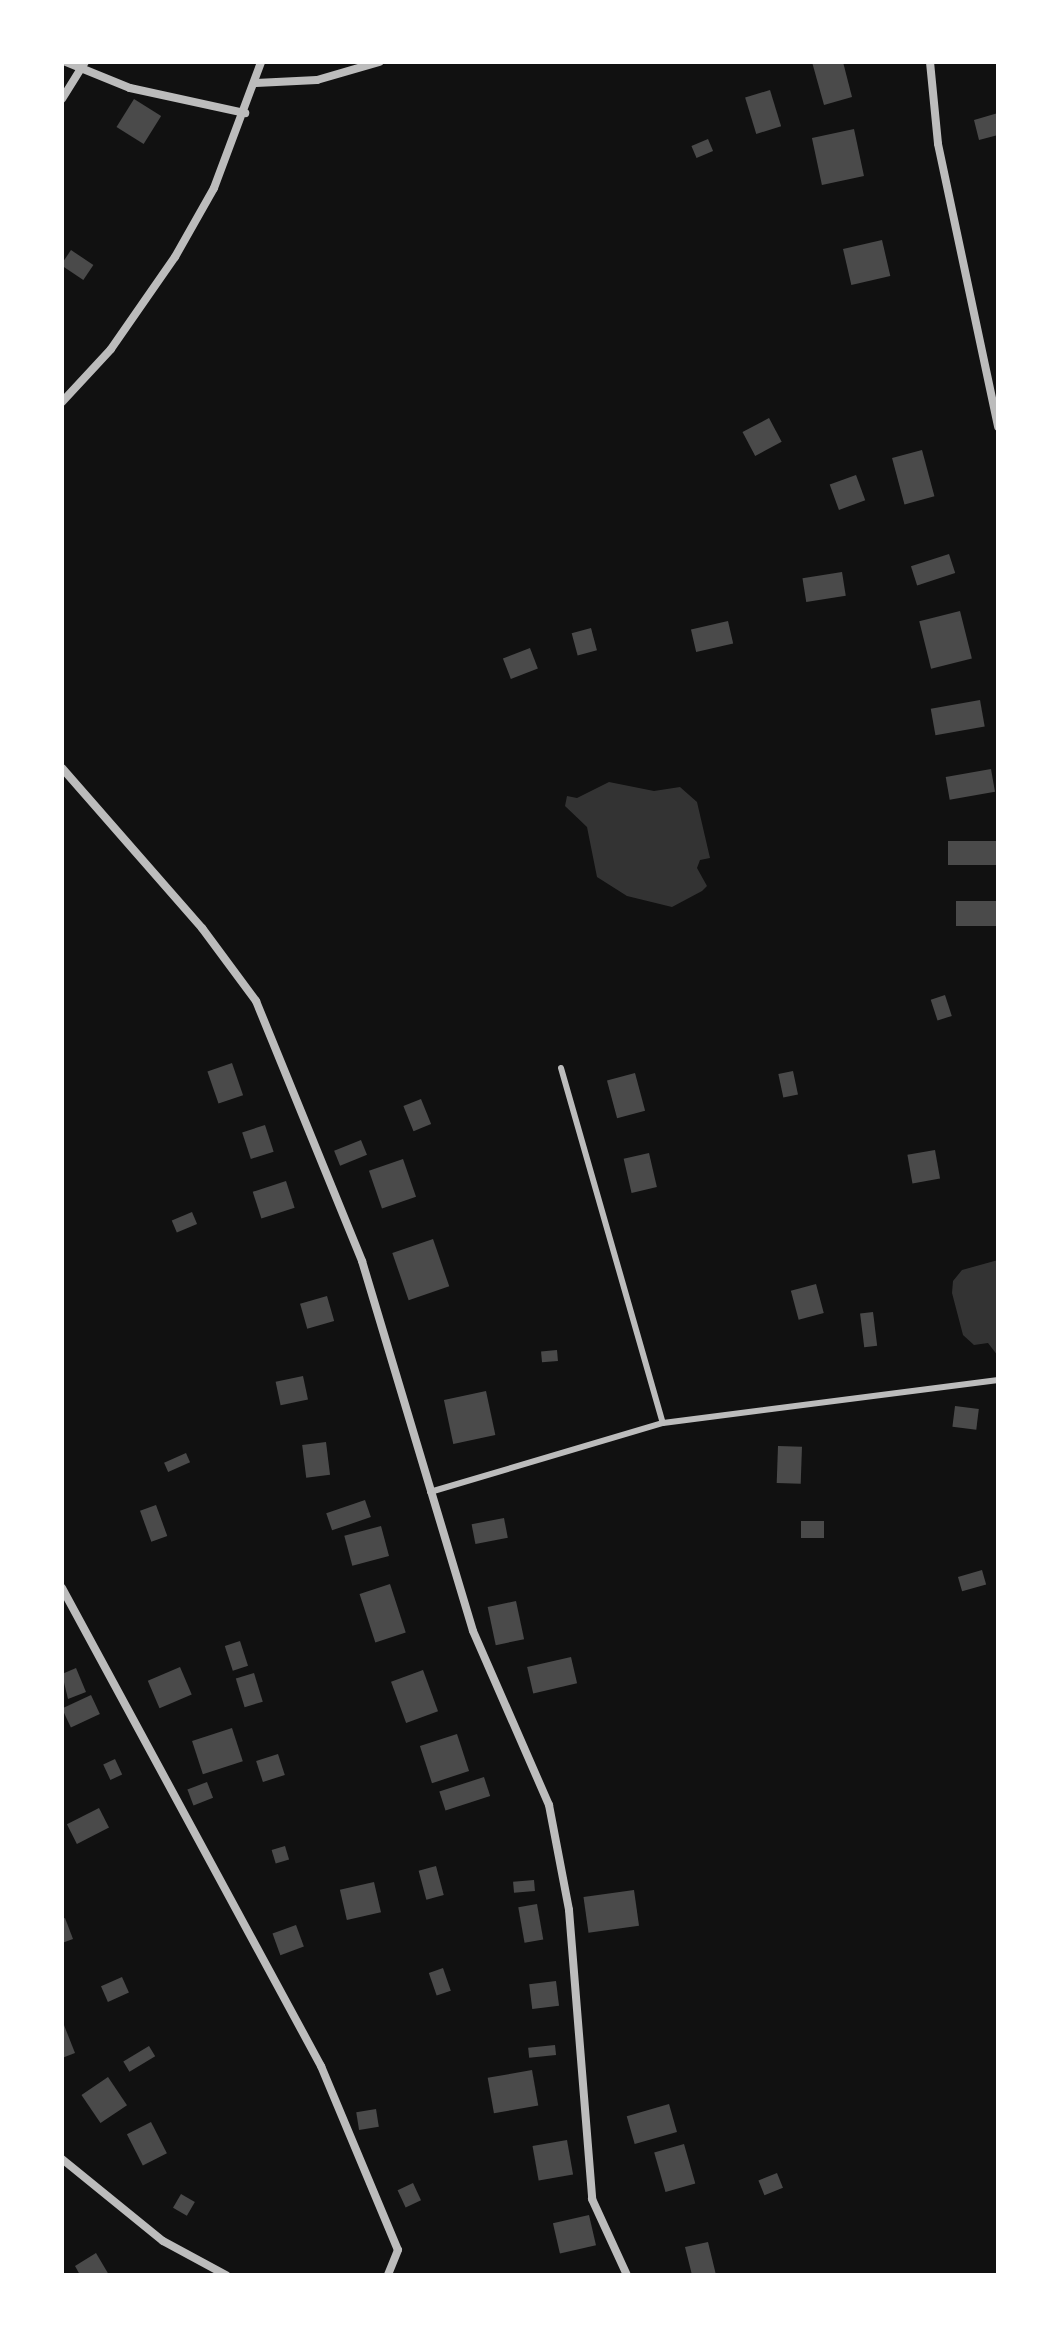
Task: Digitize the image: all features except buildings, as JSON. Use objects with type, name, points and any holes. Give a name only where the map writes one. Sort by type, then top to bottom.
[{"type":"street","points":[[66,62],[83,66],[130,88],[245,113]]},
{"type":"street","points":[[62,402],[111,349],[175,257],[214,188],[245,113],[261,62]]},
{"type":"street","points":[[256,83],[317,80],[379,62]]},
{"type":"street","points":[[930,62],[938,144],[998,427]]},
{"type":"street","points":[[62,99],[83,66]]},
{"type":"street","points":[[62,768],[202,928],[256,1001],[362,1261],[473,1631],[549,1805],[569,1910],[592,2199],[627,2275]]},
{"type":"street","points":[[62,1588],[321,2066],[398,2250],[388,2275]]},
{"type":"street","points":[[62,2159],[163,2241],[226,2275]]},
{"type":"lane","points":[[561,1068],[663,1423]]},
{"type":"lane","points":[[430,1492],[663,1423],[998,1380]]},
{"type":"shaded area","points":[[609,782],[654,791],[680,787],[697,802],[710,858],[700,860],[697,868],[707,886],[702,891],[672,907],[627,896],[597,877],[587,827],[565,806],[567,796],[577,798]]},
{"type":"shaded area","points":[[998,1260],[998,1356],[988,1343],[974,1345],[963,1335],[952,1293],[953,1281],[962,1270]]}]
